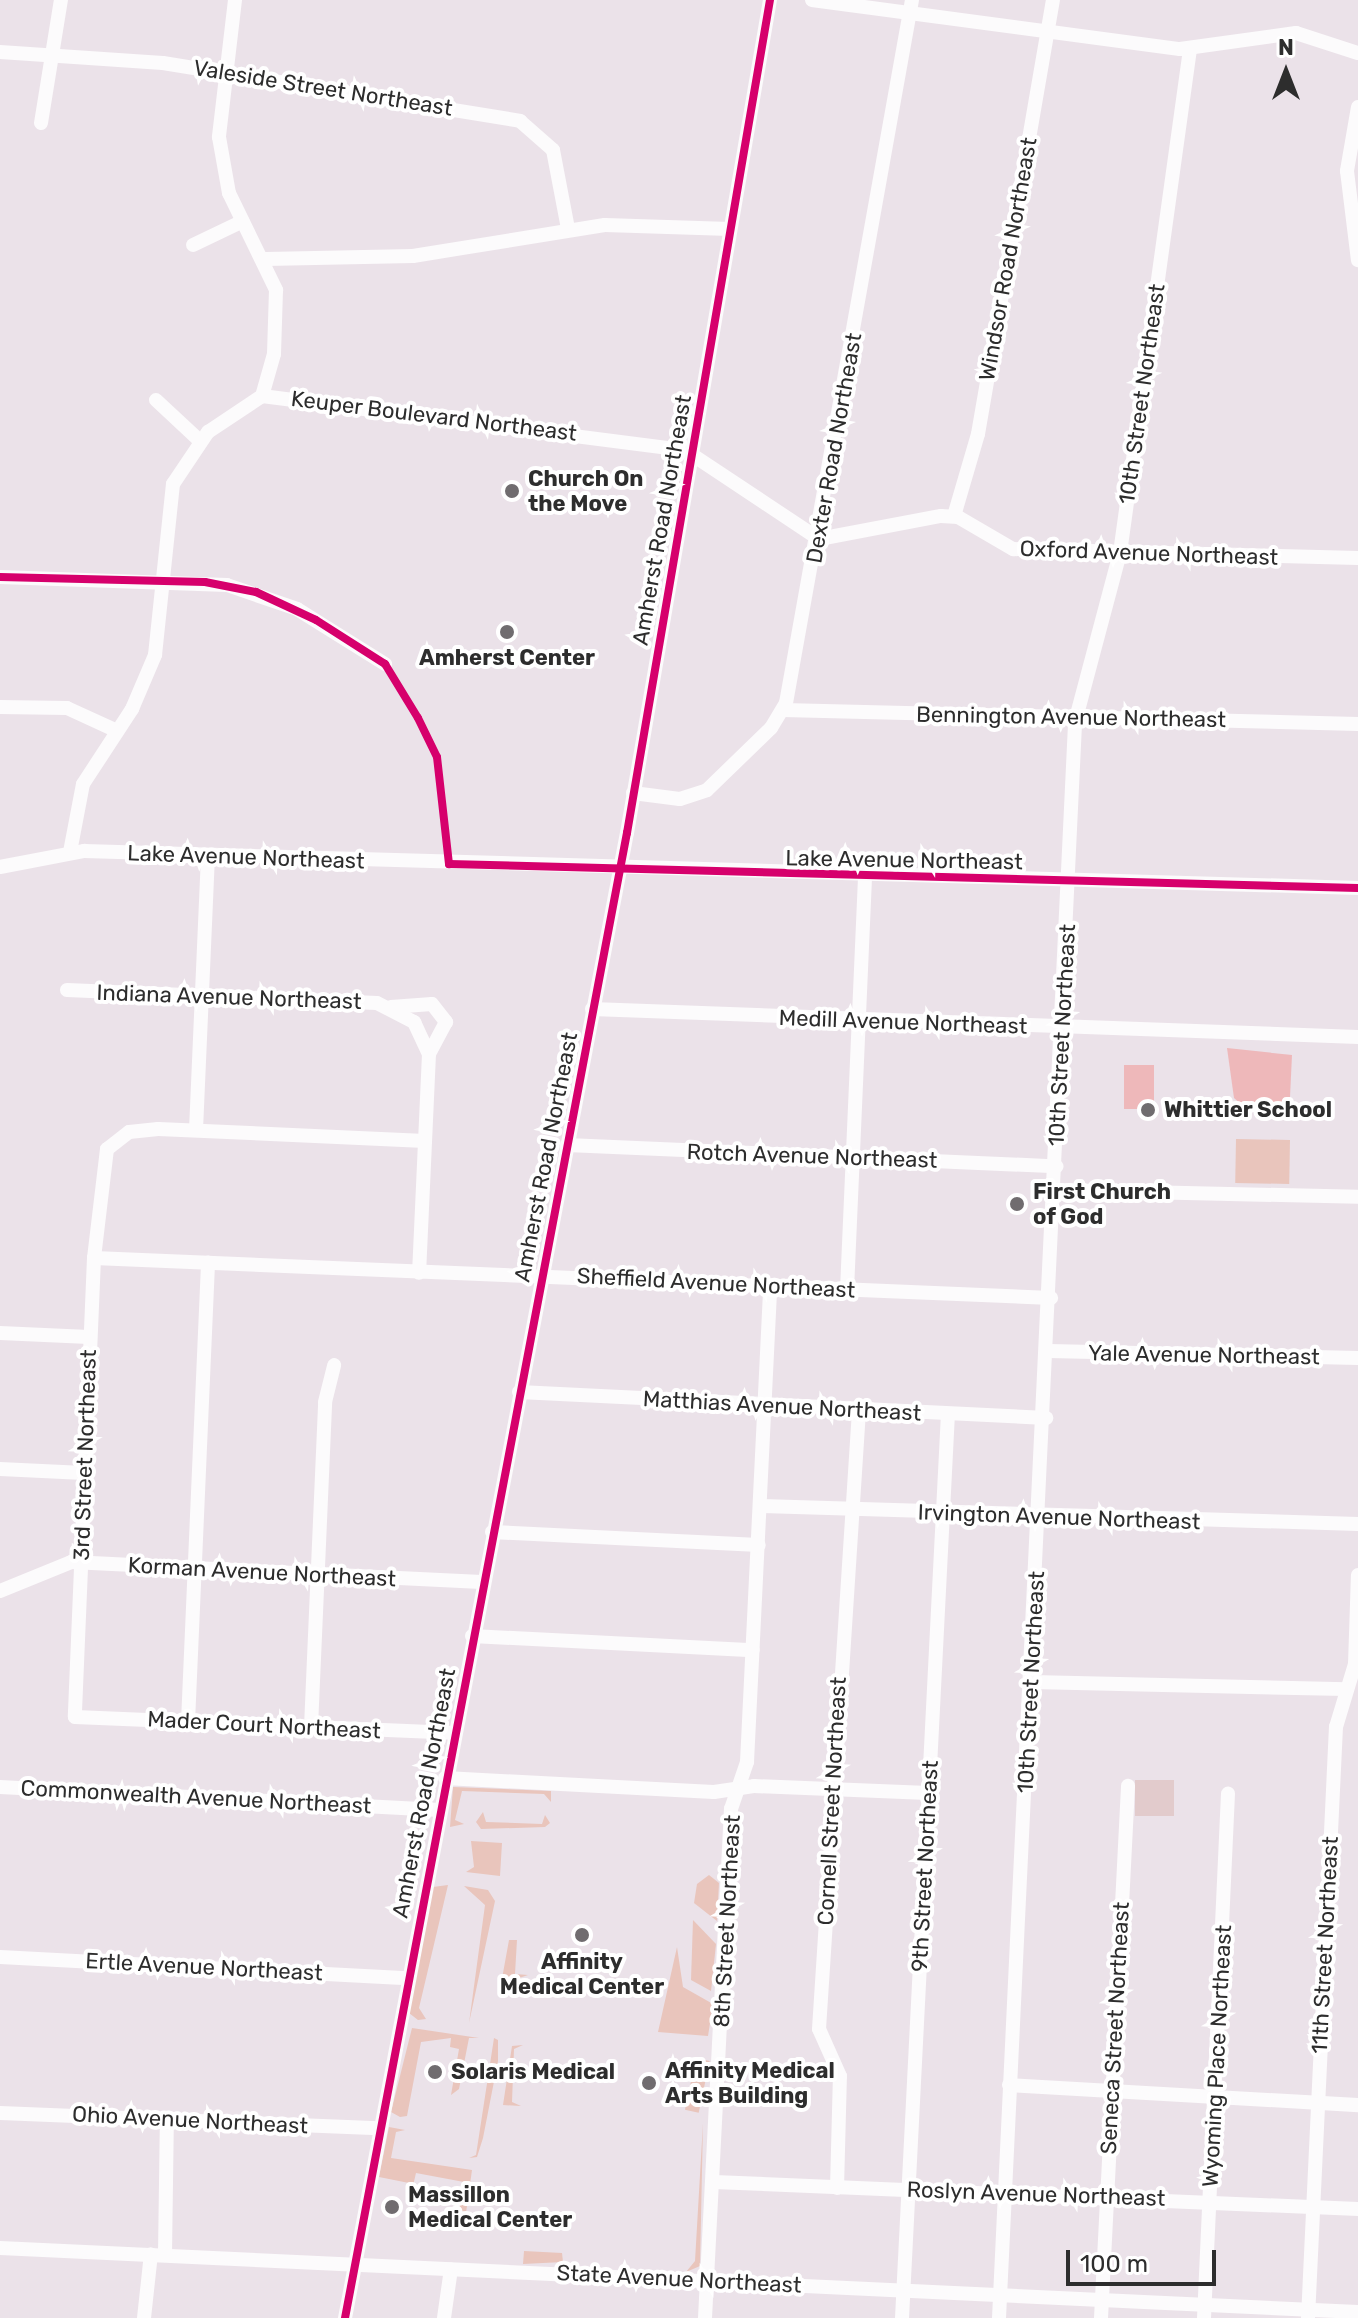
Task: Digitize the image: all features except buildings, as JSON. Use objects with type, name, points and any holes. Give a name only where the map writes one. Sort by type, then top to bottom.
[{"type":"street","points":[[41,123],[61,0]]},
{"type":"street","points":[[235,0],[225,73],[220,158],[243,221],[266,259],[278,316],[262,396]]},
{"type":"street","name":"Amherst Road Northeast","points":[[345,2318],[619,870],[770,0]]},
{"type":"street","points":[[812,0],[911,6],[1047,33],[1190,49],[1281,32],[1358,53]]},
{"type":"street","name":"Windsor Road Northeast","points":[[954,516],[975,451],[1053,0]]},
{"type":"street","name":"Dexter Road Northeast","points":[[783,710],[819,539],[911,6]]},
{"type":"street","name":"10th Street Northeast","points":[[999,2318],[1046,1418],[1076,718],[1120,553],[1190,49]]},
{"type":"street","name":"Valeside Street Northeast","points":[[0,52],[225,73],[520,121],[553,150],[568,229]]},
{"type":"street","points":[[1358,107],[1347,171],[1358,260]]},
{"type":"street","points":[[193,245],[243,221]]},
{"type":"street","points":[[266,259],[428,255],[568,229],[730,229]]},
{"type":"street","name":"Keuper Boulevard Northeast","points":[[70,852],[79,795],[149,672],[164,580],[170,496],[200,441],[262,396],[692,453]]},
{"type":"street","points":[[156,400],[200,441]]},
{"type":"street","points":[[692,453],[819,539],[954,516]]},
{"type":"street","name":"Oxford Avenue Northeast","points":[[954,516],[1003,548],[1358,558]]},
{"type":"street","points":[[0,577],[164,580],[227,585],[281,601],[385,664]]},
{"type":"street","points":[[0,707],[67,708],[117,731]]},
{"type":"street","points":[[633,793],[696,796],[783,710]]},
{"type":"street","name":"Bennington Avenue Northeast","points":[[783,710],[1358,724]]},
{"type":"street","name":"Lake Avenue Northeast","points":[[0,867],[70,852],[619,870],[1358,888]]},
{"type":"street","points":[[196,1130],[208,856]]},
{"type":"street","points":[[847,1290],[865,876]]},
{"type":"street","name":"Indiana Avenue Northeast","points":[[67,990],[391,1007],[425,1002],[440,1009],[446,1030],[429,1054],[414,1022],[391,1007]]},
{"type":"street","name":"Medill Avenue Northeast","points":[[592,1009],[1358,1037]]},
{"type":"street","points":[[419,1273],[429,1054]]},
{"type":"street","name":"3rd Street Northeast","points":[[75,1717],[89,1337],[97,1192],[104,1155],[123,1134],[196,1130],[425,1141]]},
{"type":"street","name":"Rotch Avenue Northeast","points":[[567,1145],[1057,1166]]},
{"type":"street","points":[[1056,1190],[1358,1197]]},
{"type":"street","name":"Sheffield Avenue Northeast","points":[[94,1258],[1051,1298]]},
{"type":"street","points":[[188,1722],[208,1262]]},
{"type":"street","name":"8th Street Northeast","points":[[705,2318],[731,1809],[739,1789],[753,1650],[770,1286]]},
{"type":"street","points":[[0,1333],[89,1337]]},
{"type":"street","name":"Yale Avenue Northeast","points":[[1049,1351],[1358,1358]]},
{"type":"street","points":[[311,1727],[325,1402],[334,1365]]},
{"type":"street","name":"Matthias Avenue Northeast","points":[[519,1392],[1046,1418]]},
{"type":"street","name":"Cornell Street Northeast","points":[[837,2188],[840,2076],[819,2029],[842,1596],[854,1510],[859,1410]]},
{"type":"street","name":"9th Street Northeast","points":[[902,2318],[948,1414]]},
{"type":"street","points":[[0,1469],[84,1473]]},
{"type":"street","name":"Irvington Avenue Northeast","points":[[760,1506],[1040,1518],[1358,1524]]},
{"type":"street","points":[[492,1532],[759,1545]]},
{"type":"street","name":"Korman Avenue Northeast","points":[[0,1591],[47,1567],[81,1562],[482,1582]]},
{"type":"street","name":"11th Street Northeast","points":[[1308,2314],[1336,1727],[1346,1689],[1358,1607],[1358,1575]]},
{"type":"street","points":[[472,1636],[753,1650]]},
{"type":"street","points":[[1032,1682],[1346,1689]]},
{"type":"street","name":"Mader Court Northeast","points":[[75,1717],[454,1733]]},
{"type":"street","points":[[445,1778],[928,1793]]},
{"type":"street","name":"Seneca Street Northeast","points":[[1101,2318],[1128,1786]]},
{"type":"street","name":"Commonwealth Avenue Northeast","points":[[0,1787],[439,1810]]},
{"type":"street","name":"Wyoming Place Northeast","points":[[1205,2311],[1228,1794]]},
{"type":"street","name":"Ertle Avenue Northeast","points":[[0,1957],[407,1978]]},
{"type":"street","points":[[1009,2085],[1358,2105]]},
{"type":"street","name":"Ohio Avenue Northeast","points":[[0,2113],[379,2128]]},
{"type":"street","points":[[144,2318],[158,2254],[167,2119]]},
{"type":"street","name":"Roslyn Avenue Northeast","points":[[714,2182],[1004,2197],[1210,2201],[1358,2209]]},
{"type":"street","name":"State Avenue Northeast","points":[[0,2248],[1101,2299],[1205,2311],[1358,2312]]},
{"type":"street","points":[[444,2318],[451,2269]]},
{"type":"shaded area","points":[[1227,1048],[1292,1055],[1289,1118],[1249,1111],[1234,1098]]},
{"type":"shaded area","points":[[1124,1065],[1154,1065],[1154,1109],[1124,1109]]},
{"type":"shaded area","points":[[1236,1139],[1290,1140],[1289,1184],[1235,1183]]},
{"type":"shaded area","points":[[1135,1780],[1174,1780],[1174,1816],[1135,1816]]},
{"type":"shaded area","points":[[453,1787],[551,1791],[551,1802],[544,1794],[462,1791],[455,1820],[464,1824],[450,1827]]},
{"type":"shaded area","points":[[483,1812],[486,1822],[542,1824],[545,1815],[550,1823],[545,1827],[481,1829],[476,1822]]},
{"type":"shaded area","points":[[471,1841],[502,1843],[500,1876],[466,1872],[474,1867]]},
{"type":"shaded area","points":[[709,1875],[719,1883],[717,1921],[694,1903],[697,1884]]},
{"type":"shaded area","points":[[448,1885],[419,2008],[426,2019],[418,2020],[409,2013],[433,1887]]},
{"type":"shaded area","points":[[464,1886],[488,1890],[495,1901],[469,2023],[485,1905]]},
{"type":"shaded area","points":[[693,1920],[716,1944],[711,1991],[691,1980]]},
{"type":"shaded area","points":[[509,1940],[517,1940],[515,1974],[528,1975],[501,1984]]},
{"type":"shaded area","points":[[677,1947],[683,1987],[713,2004],[708,2036],[658,2032]]},
{"type":"shaded area","points":[[412,2028],[479,2038],[469,2038],[459,2089],[451,2095],[459,2049],[450,2047],[451,2038],[421,2042],[407,2116],[400,2117],[391,2112]]},
{"type":"shaded area","points":[[494,2038],[498,2040],[498,2061],[483,2138],[477,2157],[469,2158],[476,2155]]},
{"type":"shaded area","points":[[523,2045],[514,2049],[512,2102],[521,2106],[503,2105],[512,2046]]},
{"type":"shaded area","points":[[696,2058],[710,2061],[699,2113],[685,2110]]},
{"type":"shaded area","points":[[703,2123],[700,2266],[686,2272],[695,2261]]},
{"type":"shaded area","points":[[389,2127],[405,2130],[396,2132],[391,2158],[472,2170],[466,2213],[459,2209],[464,2182],[416,2173],[412,2190],[409,2183],[379,2177]]},
{"type":"shaded area","points":[[524,2251],[562,2253],[563,2262],[523,2264]]},
{"type":"cycle path","points":[[345,2318],[627,833],[770,0]]},
{"type":"cycle path","points":[[0,577],[205,582],[256,592],[316,620],[385,664],[418,718],[437,757],[449,864],[1358,888]]},
{"type":"place","name":"Church On the Move","points":[[512,491]]},
{"type":"place","name":"Amherst Center","points":[[507,632]]},
{"type":"place","name":"Whittier School","points":[[1148,1110]]},
{"type":"place","name":"First Church of God","points":[[1017,1204]]},
{"type":"place","name":"Affinity Medical Center","points":[[582,1935]]},
{"type":"place","name":"Solaris Medical","points":[[435,2072]]},
{"type":"place","name":"Affinity Medical Arts Building","points":[[649,2083]]},
{"type":"place","name":"Massillon Medical Center","points":[[392,2207]]}]
